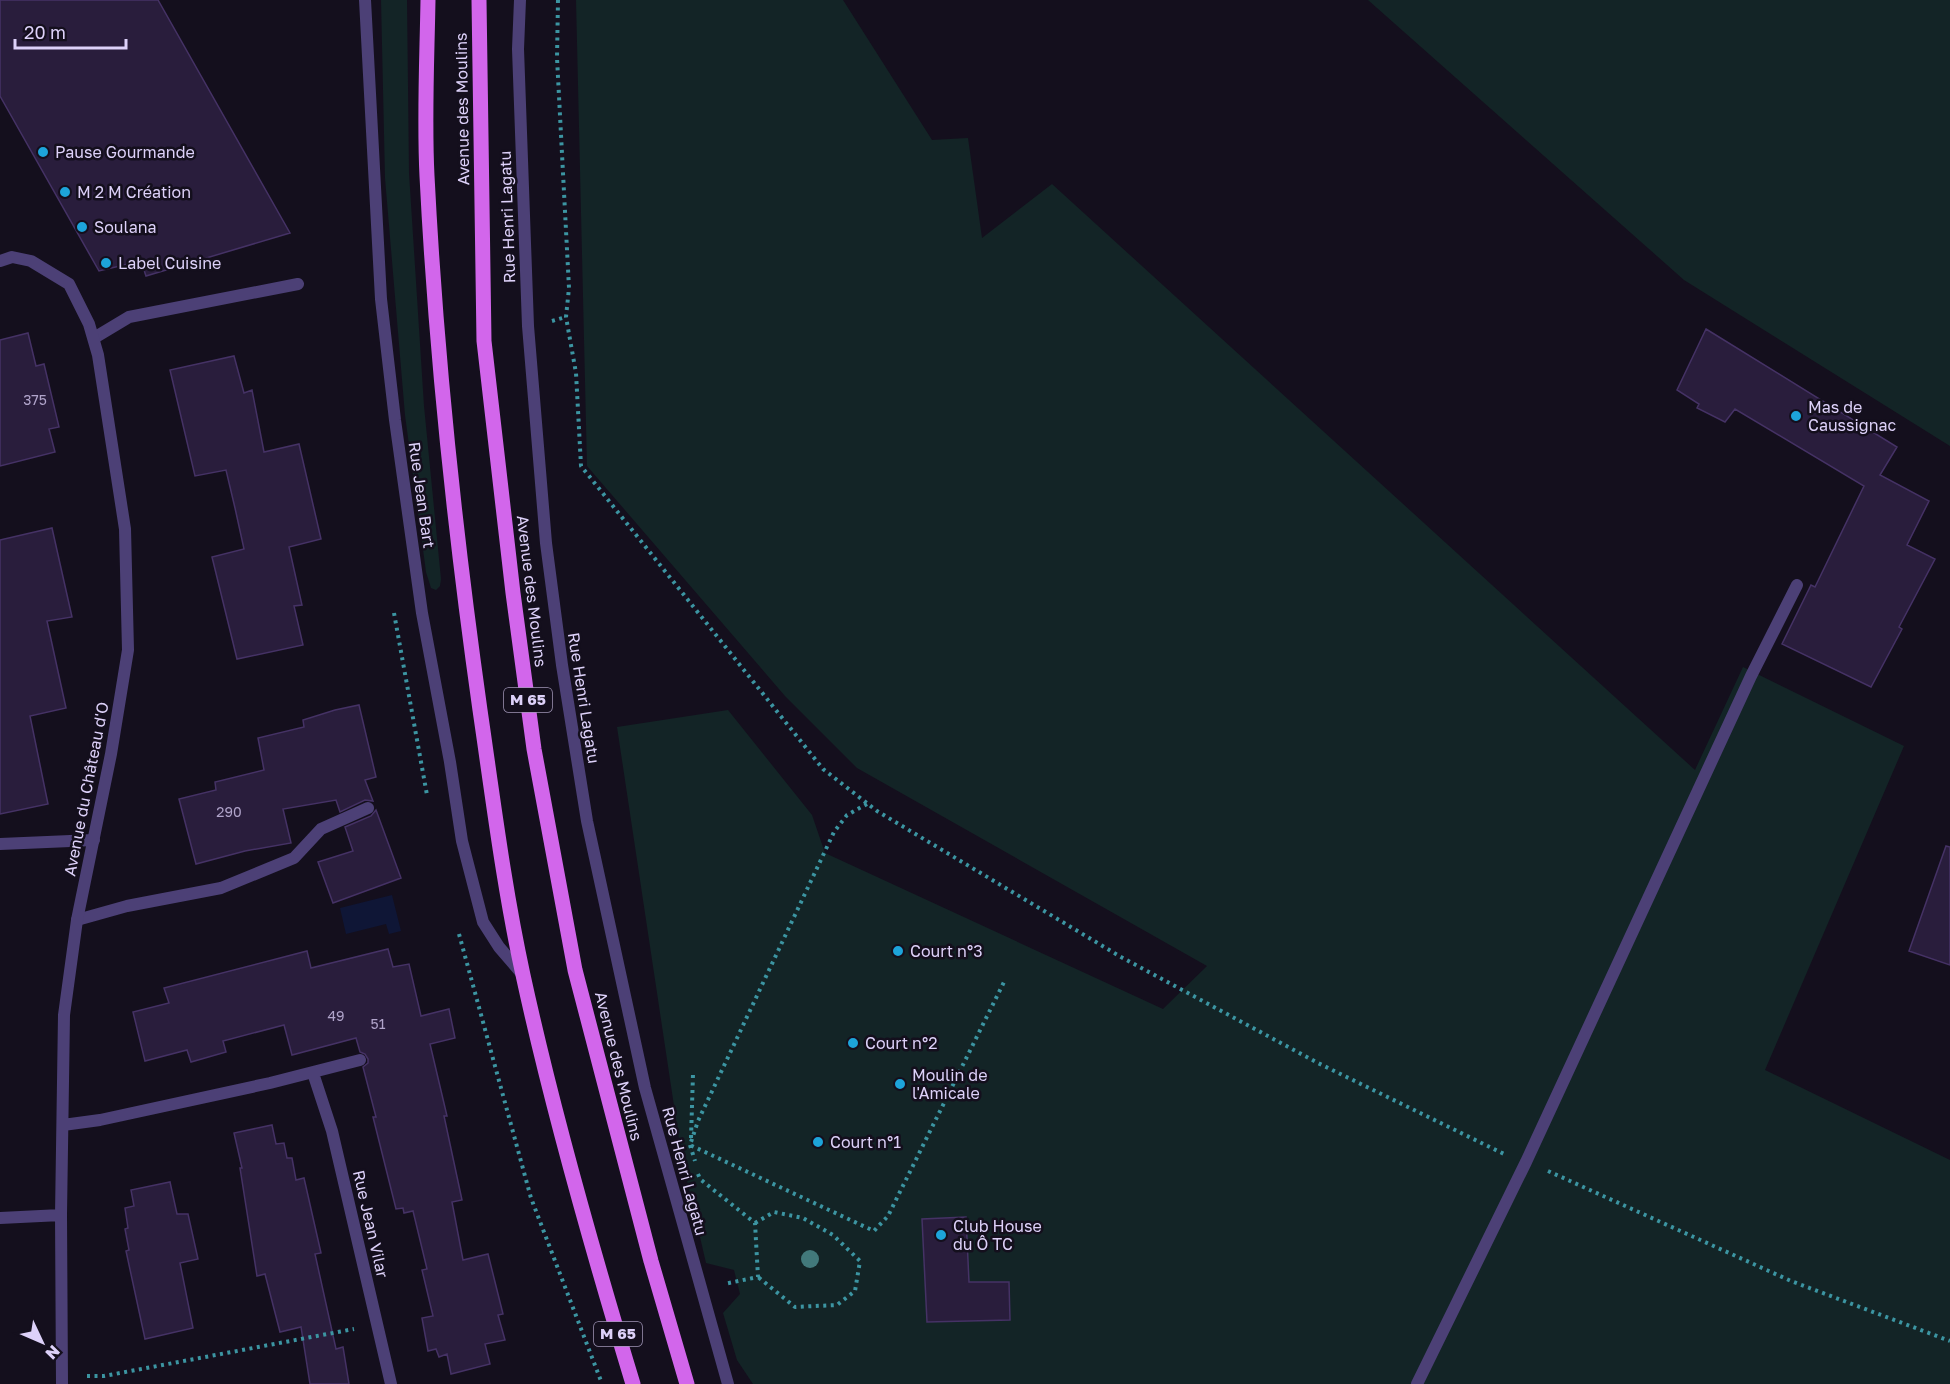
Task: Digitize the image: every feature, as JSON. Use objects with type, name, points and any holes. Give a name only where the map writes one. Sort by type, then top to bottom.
[{"type":"main road","name":"Avenue des Moulins","points":[[428,0],[427,173],[443,404],[465,606],[506,883],[523,976],[569,1162],[633,1384]]},
{"type":"main road","name":"Avenue des Moulins","points":[[479,0],[484,341],[513,593],[534,749],[575,970],[648,1250],[687,1384]]},
{"type":"street","name":"Rue Jean Bart","points":[[365,0],[381,299],[422,613],[450,762],[462,841],[483,922],[499,947],[523,976]]},
{"type":"street","name":"Rue Henri Lagatu","points":[[520,0],[518,49],[528,326],[546,543],[562,665],[587,821],[645,1088],[728,1384]]},
{"type":"street","name":"Avenue du Château d'O","points":[[0,261],[12,257],[32,261],[69,284],[89,324],[100,366],[125,529],[128,650],[111,753],[77,920],[64,1015],[61,1215],[62,1380]]},
{"type":"street","points":[[94,338],[129,317],[298,284]]},
{"type":"street","points":[[1417,1384],[1526,1162],[1751,676],[1797,585]]},
{"type":"street","points":[[77,920],[127,906],[221,888],[294,858],[321,829],[368,808]]},
{"type":"street","points":[[0,844],[94,840]]},
{"type":"street","points":[[63,1125],[100,1120],[313,1073],[360,1060]]},
{"type":"street","name":"Rue Jean Vilar","points":[[313,1073],[332,1131],[391,1384]]},
{"type":"street","points":[[0,1218],[61,1215]]},
{"type":"path","points":[[558,0],[557,58],[568,288],[566,317],[576,373],[581,466],[823,769],[877,812],[1121,957],[1318,1063],[1502,1154],[1526,1162],[1791,1281],[1950,1341]]},
{"type":"path","points":[[690,1145],[707,1100],[834,832],[847,815],[867,804]]},
{"type":"path","points":[[690,1145],[874,1232],[888,1216],[1004,982]]},
{"type":"path","points":[[693,1074],[690,1145],[700,1179],[755,1223],[758,1277],[795,1307],[837,1305],[855,1291],[860,1261],[833,1235],[803,1218],[774,1212],[755,1223]]},
{"type":"path","points":[[700,1286],[758,1277]]},
{"type":"path","points":[[62,1380],[104,1376],[377,1325]]},
{"type":"shaded area","points":[[381,0],[407,0],[409,173],[424,406],[441,579],[440,586],[436,590],[431,588],[426,572],[405,415],[385,178]]},
{"type":"shaded area","points":[[576,0],[843,0],[932,140],[968,138],[982,238],[1052,184],[1695,770],[1743,667],[1904,746],[1765,1070],[1950,1160],[1950,1384],[753,1384],[737,1360],[723,1313],[740,1294],[734,1270],[706,1263],[682,1159],[617,727],[728,710],[812,815],[825,853],[1163,1009],[1207,966],[857,768],[785,696],[587,466]]},
{"type":"shaded area","points":[[1368,0],[1950,0],[1950,446],[1684,280]]},
{"type":"water","points":[[392,895],[401,931],[389,934],[386,924],[346,934],[340,908]]},
{"type":"building","points":[[0,0],[158,0],[290,233],[146,276],[141,261],[99,271],[0,96]]},
{"type":"building","points":[[1706,329],[1897,447],[1880,475],[1929,501],[1907,545],[1935,559],[1871,687],[1782,644],[1811,585],[1815,587],[1864,486],[1735,409],[1725,422],[1697,408],[1699,404],[1677,390]]},
{"type":"building","points":[[28,333],[36,366],[44,364],[59,427],[49,429],[55,452],[0,466],[0,340]]},
{"type":"building","points":[[234,356],[244,393],[252,390],[264,452],[299,444],[321,539],[289,547],[302,605],[294,606],[303,645],[237,659],[212,557],[244,549],[235,508],[226,470],[195,476],[170,370]]},
{"type":"building","points":[[52,528],[72,617],[47,621],[66,708],[30,716],[48,804],[0,814],[0,540]]},
{"type":"building","points":[[359,705],[376,777],[365,780],[373,801],[365,800],[340,812],[336,800],[283,809],[291,843],[245,851],[196,864],[179,799],[216,790],[215,782],[264,770],[258,738],[304,727],[303,720]]},
{"type":"building","points":[[376,810],[401,878],[333,903],[318,862],[353,851],[345,827],[371,816]]},
{"type":"building","points":[[1946,846],[1950,847],[1950,965],[1909,951]]},
{"type":"building","points":[[388,949],[393,967],[409,964],[421,1016],[449,1009],[455,1038],[430,1044],[447,1116],[444,1116],[462,1200],[452,1202],[463,1260],[488,1254],[503,1314],[498,1315],[505,1340],[485,1344],[490,1364],[451,1374],[447,1354],[439,1357],[436,1349],[428,1351],[422,1318],[433,1316],[422,1270],[427,1269],[413,1211],[404,1213],[403,1208],[396,1209],[363,1067],[368,1063],[368,1059],[360,1052],[356,1038],[292,1055],[284,1025],[223,1041],[226,1052],[191,1062],[187,1050],[145,1061],[133,1012],[169,1003],[164,988],[307,951],[311,968]]},
{"type":"building","points":[[272,1125],[276,1144],[284,1143],[287,1158],[292,1158],[296,1180],[304,1178],[321,1253],[315,1254],[336,1349],[343,1347],[349,1384],[310,1384],[301,1327],[280,1332],[265,1274],[257,1276],[240,1168],[242,1168],[234,1133]]},
{"type":"building","points":[[170,1182],[177,1214],[188,1214],[198,1259],[180,1263],[193,1328],[145,1339],[126,1251],[129,1250],[125,1229],[128,1228],[125,1208],[134,1206],[131,1190]]},
{"type":"building","points":[[966,1217],[969,1282],[1009,1282],[1010,1320],[927,1322],[922,1219]]},
{"type":"place","name":"Pause Gourmande","points":[[43,152]]},
{"type":"place","name":"M 2 M Création","points":[[65,192]]},
{"type":"place","name":"Soulana","points":[[82,227]]},
{"type":"place","name":"Label Cuisine","points":[[106,263]]},
{"type":"place","name":"Mas de Caussignac","points":[[1796,416]]},
{"type":"place","name":"Court n°3","points":[[898,951]]},
{"type":"place","name":"Court n°2","points":[[853,1043]]},
{"type":"place","name":"Moulin de l'Amicale","points":[[900,1084]]},
{"type":"place","name":"Court n°1","points":[[818,1142]]},
{"type":"place","name":"Club House du Ô TC","points":[[941,1235]]}]
